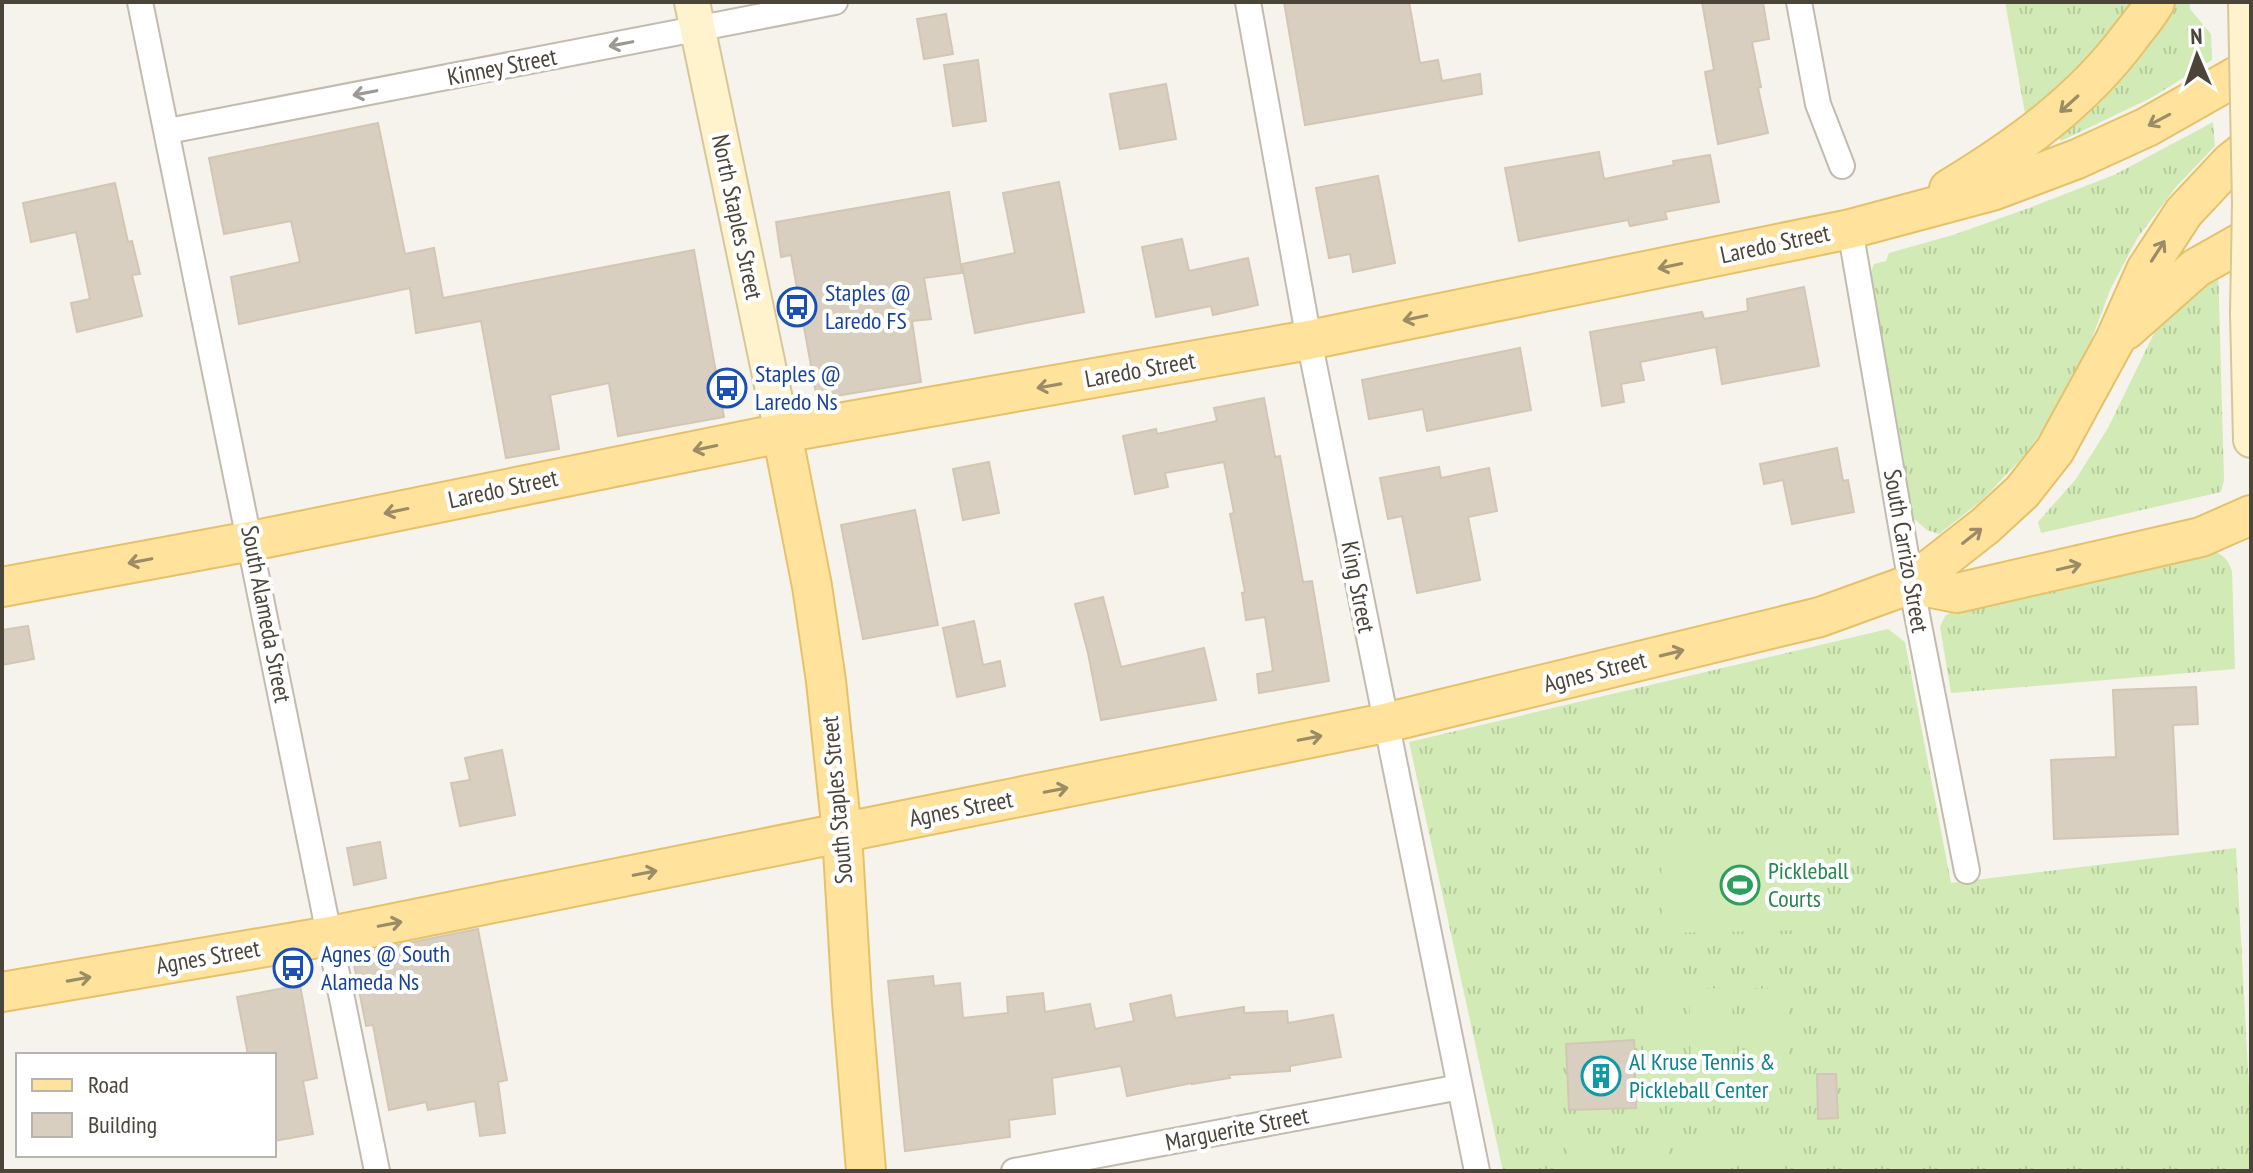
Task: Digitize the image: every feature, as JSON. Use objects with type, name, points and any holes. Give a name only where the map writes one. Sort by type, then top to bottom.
[{"type":"main road","points":[[1908,214],[2038,131],[2075,100],[2112,61],[2155,2]]},
{"type":"main road","points":[[2246,2],[2251,440]]},
{"type":"main road","name":"North Staples Street","points":[[694,15],[782,433]]},
{"type":"main road","name":"Laredo Street","points":[[2,587],[251,541],[782,433],[1309,340],[1850,229],[1992,191],[2077,159],[2147,127],[2251,68]]},
{"type":"main road","points":[[1911,584],[1985,526],[2022,492],[2055,450],[2115,340],[2146,270],[2184,212],[2230,163],[2251,146]]},
{"type":"main road","points":[[2115,340],[2196,268],[2251,237]]},
{"type":"main road","name":"South Staples Street","points":[[782,433],[826,681],[842,833],[866,1171]]},
{"type":"main road","points":[[1911,584],[1957,593],[2201,537],[2251,515]]},
{"type":"main road","name":"Agnes Street","points":[[2,992],[330,936],[1385,723],[1820,617],[1911,584]]},
{"type":"street","name":"South Alameda Street","points":[[140,2],[377,1171]]},
{"type":"street","name":"Kinney Street","points":[[168,131],[694,15],[835,2]]},
{"type":"street","name":"King Street","points":[[1248,2],[1309,340],[1477,1171]]},
{"type":"street","points":[[1799,2],[1818,104],[1842,166]]},
{"type":"street","name":"South Carrizo Street","points":[[1850,229],[1911,584],[1967,871]]},
{"type":"street","name":"Marguerite Street","points":[[1014,1171],[1460,1087]]},
{"type":"green space","points":[[2005,2],[2135,2],[2093,58],[2026,119]]},
{"type":"green space","points":[[2167,2],[2190,2],[2190,9],[2211,34],[2212,60],[2151,98],[2061,141],[2055,131]]},
{"type":"green space","points":[[2213,122],[2215,146],[2176,187],[2138,237],[2110,290],[2088,349],[2062,402],[2025,455],[1981,501],[1939,534],[1927,530],[1913,518],[1871,272],[1874,264],[1886,261],[1889,253],[1953,235],[2114,175]]},
{"type":"green space","points":[[2218,264],[2224,480],[2221,492],[2041,533],[2038,522],[2076,479],[2108,428],[2162,317]]},
{"type":"green space","points":[[2202,548],[2221,555],[2232,571],[2235,669],[1951,693],[1940,627],[1945,616],[1958,607]]},
{"type":"green space","points":[[1888,629],[1905,642],[1951,883],[2236,848],[2251,1171],[1503,1171],[1409,742]]},
{"type":"green space","name":"Pickleball Courts","points":[[1817,838],[1819,930],[1662,933],[1661,841]]},
{"type":"green space","points":[[1649,974],[1673,974],[1673,989],[1677,989],[1678,1081],[1674,1082],[1674,1096],[1650,1097],[1650,1082],[1645,1082],[1643,990],[1649,989]]},
{"type":"green space","points":[[1732,988],[1734,1079],[1691,1080],[1689,989]]},
{"type":"green space","points":[[1787,988],[1790,1080],[1746,1080],[1745,989]]},
{"type":"green space","points":[[1782,1139],[1782,1171],[1739,1171],[1739,1140]]},
{"type":"green space","points":[[1724,1140],[1725,1171],[1682,1171],[1682,1141]]},
{"type":"green space","points":[[1668,1141],[1668,1171],[1625,1171],[1625,1142]]},
{"type":"green space","points":[[1611,1142],[1611,1171],[1568,1171],[1568,1143]]},
{"type":"building","points":[[1284,2],[1409,2],[1420,63],[1438,60],[1442,81],[1480,74],[1482,94],[1305,125]]},
{"type":"building","points":[[1702,2],[1763,2],[1769,39],[1752,42],[1768,133],[1718,144],[1705,72],[1714,70]]},
{"type":"building","points":[[946,14],[953,54],[924,59],[917,19]]},
{"type":"building","points":[[978,60],[986,121],[953,126],[944,65]]},
{"type":"building","points":[[1166,84],[1176,139],[1120,149],[1110,94]]},
{"type":"building","points":[[378,123],[405,254],[434,248],[443,298],[694,250],[724,417],[618,436],[609,383],[550,395],[559,449],[506,458],[481,321],[416,333],[410,288],[239,324],[231,277],[300,262],[291,221],[224,234],[209,158]]},
{"type":"building","points":[[1599,152],[1604,179],[1710,155],[1719,202],[1665,212],[1667,219],[1630,226],[1628,220],[1519,241],[1505,168]]},
{"type":"building","points":[[1378,176],[1395,263],[1353,272],[1350,254],[1329,258],[1316,188]]},
{"type":"building","points":[[1059,182],[1084,312],[975,333],[962,264],[1015,253],[1003,193]]},
{"type":"building","points":[[115,183],[128,242],[132,241],[140,274],[132,275],[142,316],[77,332],[71,303],[90,299],[76,232],[31,242],[23,203]]},
{"type":"building","points":[[949,192],[962,273],[924,278],[931,319],[912,321],[921,382],[817,399],[791,255],[781,257],[776,222]]},
{"type":"building","points":[[1182,239],[1189,271],[1248,258],[1258,305],[1213,315],[1211,306],[1156,317],[1142,247]]},
{"type":"building","points":[[1804,287],[1819,366],[1722,384],[1716,347],[1640,362],[1644,380],[1621,384],[1624,402],[1602,406],[1590,332],[1702,312],[1704,319],[1748,311],[1747,299]]},
{"type":"building","points":[[1520,348],[1531,410],[1427,431],[1423,409],[1369,419],[1362,380]]},
{"type":"building","points":[[1264,398],[1275,457],[1280,456],[1303,582],[1312,581],[1329,681],[1259,693],[1257,674],[1273,671],[1265,617],[1246,620],[1242,593],[1245,592],[1230,514],[1234,513],[1224,462],[1165,473],[1168,487],[1135,494],[1123,436],[1156,429],[1157,434],[1217,421],[1214,408]]},
{"type":"building","points":[[1837,448],[1843,481],[1848,480],[1854,512],[1792,524],[1783,480],[1764,484],[1760,464]]},
{"type":"building","points":[[989,462],[999,513],[963,520],[953,469]]},
{"type":"building","points":[[1439,467],[1441,478],[1489,468],[1497,511],[1468,517],[1480,580],[1417,593],[1402,516],[1388,519],[1380,478]]},
{"type":"building","points":[[915,510],[938,625],[863,639],[841,525]]},
{"type":"building","points":[[1103,597],[1121,667],[1204,648],[1216,700],[1101,720],[1075,604]]},
{"type":"building","points":[[974,621],[983,665],[1000,661],[1005,686],[957,697],[943,628]]},
{"type":"building","points":[[28,626],[34,659],[2,665],[2,630]]},
{"type":"building","points":[[2196,687],[2198,724],[2173,725],[2178,834],[2054,839],[2051,760],[2116,757],[2113,690]]},
{"type":"building","points":[[502,750],[515,815],[460,826],[451,783],[470,780],[465,758]]},
{"type":"building","points":[[380,842],[386,878],[354,885],[347,848]]},
{"type":"building","points":[[478,929],[507,1080],[498,1082],[505,1133],[480,1136],[475,1101],[428,1110],[426,1102],[389,1110],[373,1025],[366,1026],[352,954]]},
{"type":"building","points":[[933,976],[934,986],[960,983],[963,1018],[1008,1013],[1007,997],[1043,993],[1045,1012],[1090,1004],[1095,1029],[1134,1021],[1130,1004],[1171,995],[1175,1018],[1244,1007],[1244,1013],[1287,1011],[1288,1023],[1333,1015],[1341,1057],[1290,1066],[1290,1071],[1229,1075],[1230,1078],[1127,1096],[1121,1066],[1052,1078],[1055,1114],[1009,1120],[1010,1137],[905,1151],[888,981]]},
{"type":"building","points":[[300,985],[317,1078],[303,1081],[313,1134],[276,1141],[276,1053],[248,1053],[237,997]]},
{"type":"building","name":"Al Kruse Tennis & Pickleball Center","points":[[1634,1040],[1636,1108],[1569,1110],[1566,1044]]},
{"type":"building","points":[[1817,1074],[1836,1074],[1838,1118],[1818,1119]]},
{"type":"place","name":"Staples @ Laredo FS","points":[[797,307]]},
{"type":"place","name":"Staples @ Laredo Ns","points":[[727,388]]},
{"type":"place","name":"Pickleball Courts","points":[[1740,885]]},
{"type":"place","name":"Agnes @ South Alameda Ns","points":[[293,968]]},
{"type":"place","name":"Al Kruse Tennis & Pickleball Center","points":[[1601,1076]]}]
